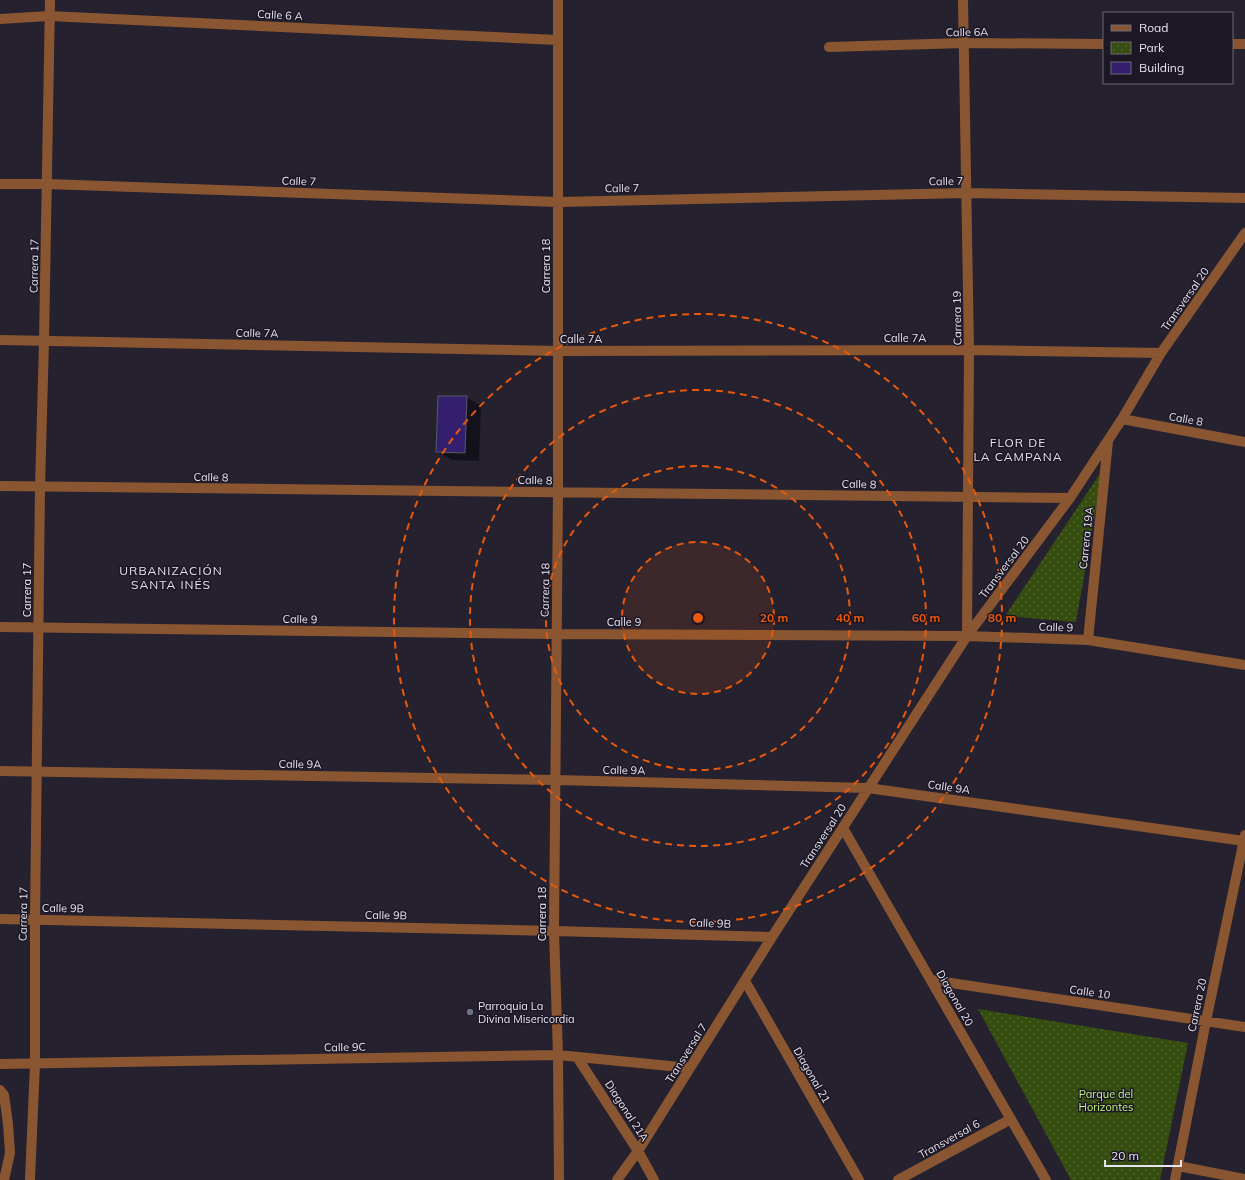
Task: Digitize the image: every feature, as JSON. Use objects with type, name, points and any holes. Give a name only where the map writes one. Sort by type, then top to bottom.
[{"type":"street","name":"Carrera 17","points":[[30,1180],[35,1064],[35,920],[40,486],[50,0]]},
{"type":"street","name":"Carrera 18","points":[[558,0],[558,493],[554,931],[558,1055],[559,1180]]},
{"type":"street","name":"Carrera 19","points":[[963,0],[969,350],[967,636]]},
{"type":"street","name":"Calle 6 A","points":[[0,19],[49,16],[558,40]]},
{"type":"street","name":"Calle 6A","points":[[829,47],[964,43],[1103,44]]},
{"type":"street","points":[[1233,44],[1245,44]]},
{"type":"street","name":"Calle 7","points":[[0,184],[47,184],[559,202],[967,193],[1245,198]]},
{"type":"street","name":"Transversal 20","points":[[772,937],[967,636],[1070,498],[1122,419],[1162,354],[1245,233]]},
{"type":"street","name":"Calle 7A","points":[[0,340],[558,351],[969,350],[1162,354]]},
{"type":"street","name":"Calle 8","points":[[1122,419],[1245,442]]},
{"type":"street","name":"Carrera 19A","points":[[1088,640],[1109,439]]},
{"type":"street","name":"Calle 8","points":[[0,486],[1070,498]]},
{"type":"street","name":"Calle 9","points":[[0,627],[557,634],[967,636],[1088,640],[1245,665]]},
{"type":"street","name":"Calle 9A","points":[[0,771],[556,780],[868,788],[1244,838]]},
{"type":"street","name":"Diagonal 20","points":[[843,828],[1046,1180]]},
{"type":"street","name":"Carrera 20","points":[[1176,1180],[1206,1021],[1244,838]]},
{"type":"street","name":"Calle 9B","points":[[0,919],[772,937]]},
{"type":"street","name":"Transversal 7","points":[[617,1180],[638,1151],[772,937]]},
{"type":"street","name":"Calle 10","points":[[931,980],[1245,1027]]},
{"type":"street","name":"Diagonal 21","points":[[745,981],[859,1180]]},
{"type":"street","name":"Calle 9C","points":[[0,1064],[558,1055],[690,1068]]},
{"type":"street","name":"Diagonal 21A","points":[[577,1057],[638,1151],[654,1180]]},
{"type":"street","points":[[0,1090],[4,1095],[10,1153],[4,1180]]},
{"type":"street","name":"Transversal 6","points":[[898,1180],[1011,1119]]},
{"type":"street","points":[[1178,1166],[1245,1179]]},
{"type":"green space","points":[[1103,469],[1076,622],[1005,616]]},
{"type":"green space","name":"Parque del Horizontes","points":[[978,1009],[1188,1043],[1160,1180],[1071,1180]]},
{"type":"building","points":[[438,396],[467,396],[465,453],[436,452]]},
{"type":"place","name":"Parroquia La Divina Misericordia","points":[[470,1012]]},
{"type":"district","name":"FLOR DE LA CAMPANA","points":[[1018,450]]},
{"type":"district","name":"URBANIZACIÓN SANTA INÉS","points":[[171,578]]}]
